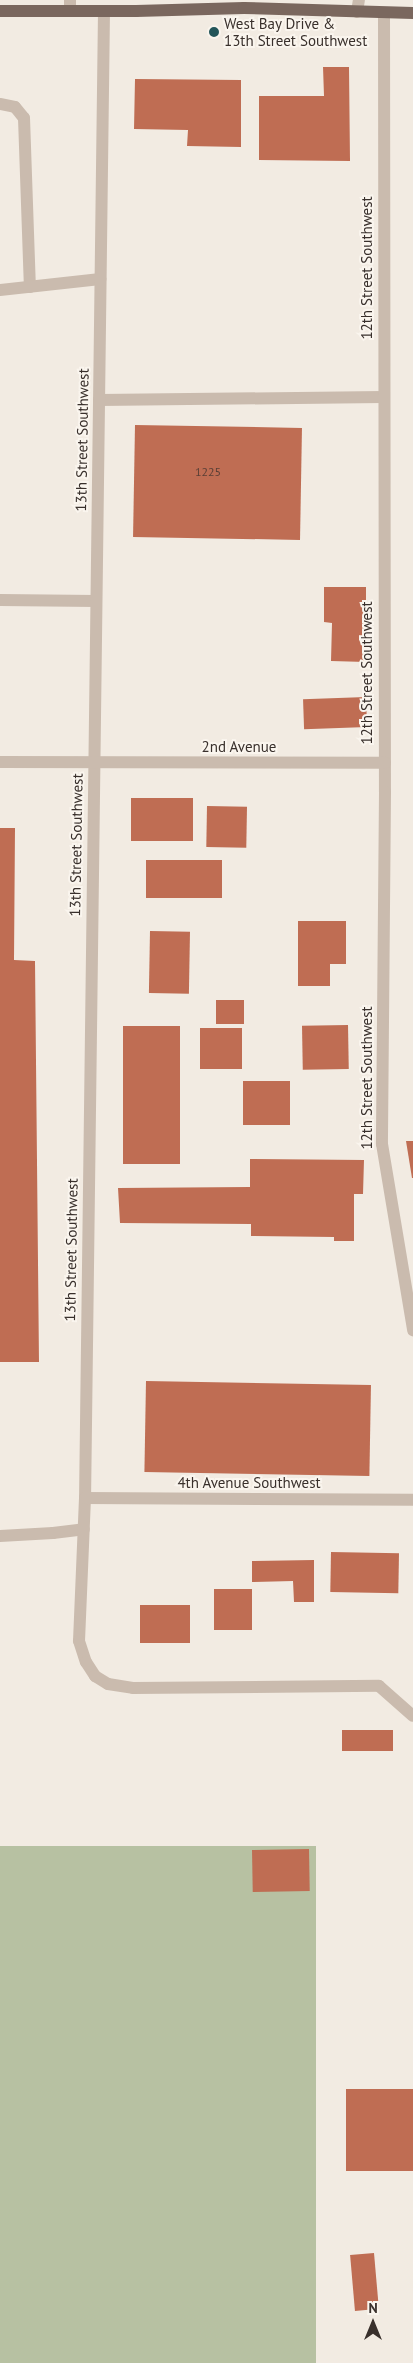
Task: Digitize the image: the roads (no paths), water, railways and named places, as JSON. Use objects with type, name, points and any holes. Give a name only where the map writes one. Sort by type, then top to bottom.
[{"type":"main road","points":[[0,10],[70,5],[104,11],[246,4],[358,6],[384,13],[413,13]]},
{"type":"street","name":"13th Street Southwest","points":[[104,11],[85,1498],[79,1640],[86,1662],[95,1676],[108,1684],[133,1688],[380,1686],[413,1716]]},
{"type":"street","name":"12th Street Southwest","points":[[384,13],[385,763],[382,1144],[413,1330]]},
{"type":"street","points":[[0,104],[14,107],[24,118],[30,287]]},
{"type":"street","points":[[0,290],[100,279]]},
{"type":"street","points":[[99,400],[384,397]]},
{"type":"street","points":[[0,600],[96,601]]},
{"type":"street","name":"2nd Avenue","points":[[0,762],[94,764],[385,763]]},
{"type":"street","name":"4th Avenue Southwest","points":[[85,1498],[413,1500]]},
{"type":"street","points":[[0,1536],[53,1533],[84,1528]]},
{"type":"place","name":"West Bay Drive & 13th Street Southwest","points":[[214,32]]}]
